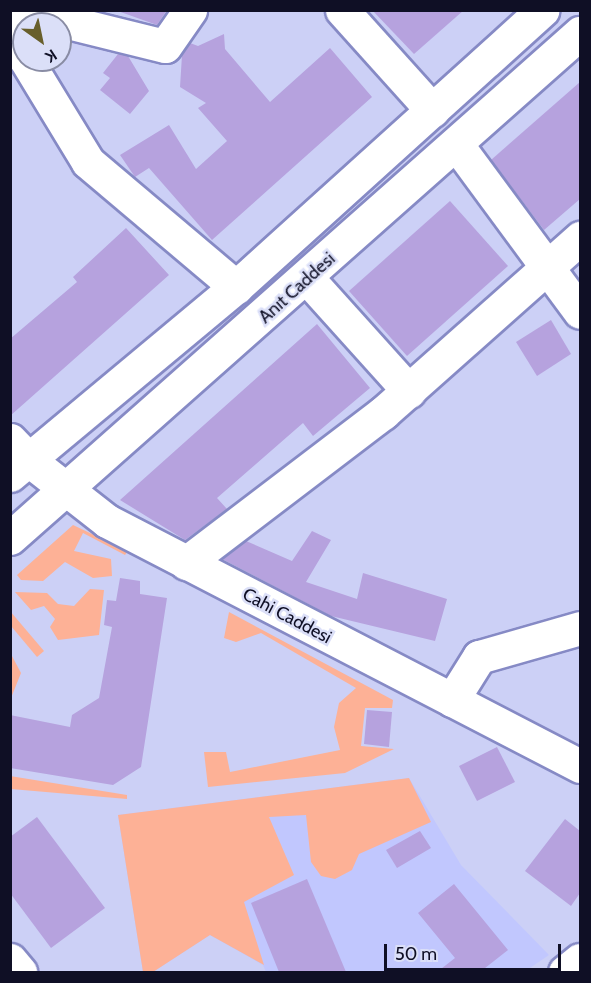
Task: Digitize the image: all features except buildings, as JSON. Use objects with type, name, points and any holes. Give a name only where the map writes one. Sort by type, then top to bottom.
[{"type":"main road","points":[[19,10],[165,46],[190,10]]},
{"type":"main road","points":[[342,10],[432,110]]},
{"type":"main road","points":[[17,458],[236,287],[543,10]]},
{"type":"main road","name":"Anıt Caddesi","points":[[10,538],[308,279],[580,33]]},
{"type":"main road","points":[[33,72],[88,162],[236,287]]},
{"type":"main road","points":[[457,145],[580,312]]},
{"type":"main road","points":[[186,563],[409,391],[580,238]]},
{"type":"main road","points":[[308,279],[409,391]]},
{"type":"main road","name":"Cahi Caddesi","points":[[17,458],[66,491],[186,563],[580,766]]},
{"type":"main road","points":[[452,700],[479,657],[580,628]]},
{"type":"main road","points":[[10,960],[20,972]]},
{"type":"shaded area","points":[[73,525],[128,551],[125,555],[83,533],[74,551],[111,559],[112,576],[93,578],[65,562],[43,581],[21,580],[17,575]]},
{"type":"shaded area","points":[[90,589],[104,590],[99,635],[58,640],[50,627],[55,619],[44,606],[31,610],[15,592],[47,593],[58,604],[74,606]]},
{"type":"shaded area","points":[[10,611],[44,651],[37,657],[11,626]]},
{"type":"shaded area","points":[[229,612],[393,700],[392,708],[365,708],[361,746],[394,749],[345,773],[208,787],[204,752],[226,752],[230,772],[340,750],[334,727],[339,703],[356,688],[261,633],[236,642],[224,638]]},
{"type":"shaded area","points":[[12,656],[21,673],[11,698],[10,657]]},
{"type":"shaded area","points":[[10,776],[127,795],[127,799],[11,789]]},
{"type":"shaded area","points":[[409,778],[461,865],[549,955],[524,972],[266,972],[263,965],[210,935],[153,972],[143,972],[118,815]]},
{"type":"shaded area","points":[[409,778],[431,822],[359,854],[352,870],[335,879],[321,876],[311,862],[306,815],[269,817],[294,875],[244,902],[264,965],[210,935],[153,972],[143,972],[118,815]]}]
